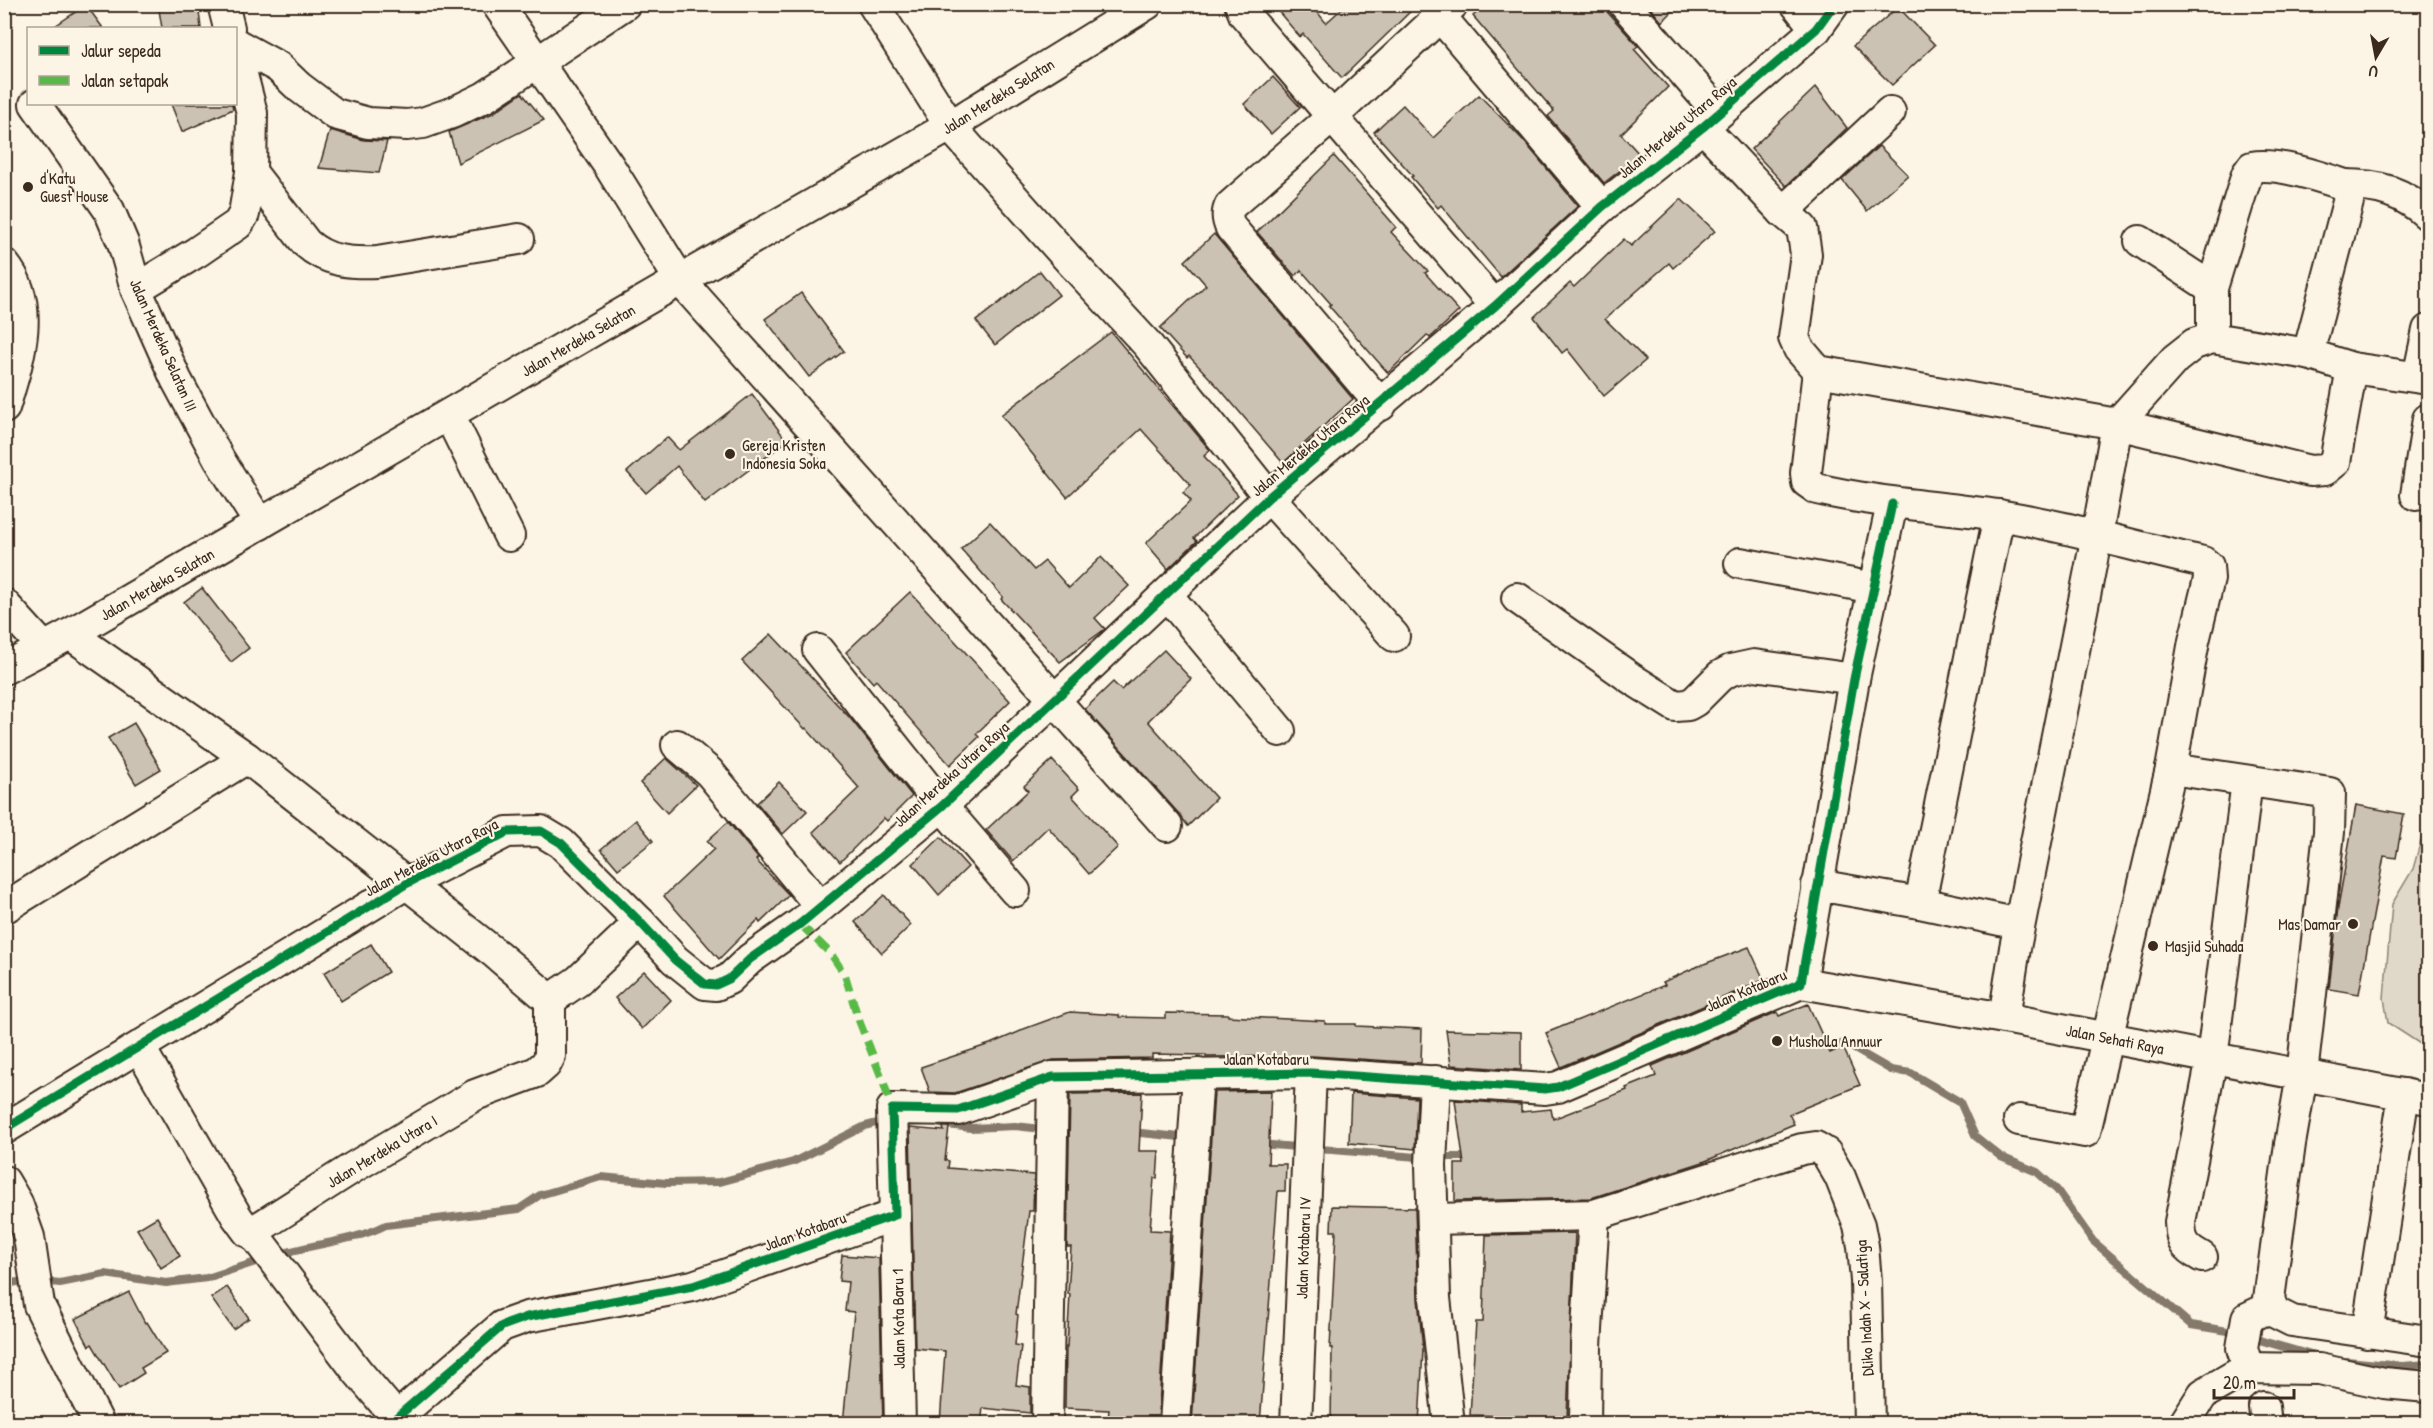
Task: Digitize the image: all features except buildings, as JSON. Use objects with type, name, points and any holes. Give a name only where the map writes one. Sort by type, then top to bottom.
[{"type":"street","points":[[223,4],[229,27]]},
{"type":"street","points":[[497,4],[535,63],[609,166],[680,280],[1167,826]]},
{"type":"street","points":[[237,45],[278,67],[299,87],[335,114],[349,119],[380,124],[423,123],[454,112],[485,97],[625,4]]},
{"type":"street","points":[[873,4],[950,126],[1147,344],[1269,496],[1394,636]]},
{"type":"street","name":"Jalan Merdeka Selatan","points":[[4,669],[70,634],[950,126],[1147,4]]},
{"type":"street","points":[[1624,4],[1783,212],[1802,228],[1806,244],[1794,338],[1799,349],[1818,371],[2117,424],[2310,471],[2325,470],[2335,462],[2352,368]]},
{"type":"street","points":[[1796,4],[1816,29]]},
{"type":"street","name":"Jalan Merdeka Utara Raya","points":[[4,1130],[406,884],[507,832],[541,831],[561,843],[675,960],[705,984],[716,985],[729,979],[750,959],[800,924],[942,806],[1269,496],[1381,405],[1495,306],[1602,207],[1711,119],[1816,29],[1834,4]]},
{"type":"street","points":[[1239,5],[1244,14],[1495,306]]},
{"type":"street","points":[[1381,405],[1228,222],[1230,206],[1332,117],[1447,10],[1602,207]]},
{"type":"street","points":[[136,289],[238,224],[247,207],[251,172],[252,113],[237,56]]},
{"type":"street","name":"Jalan Merdeka Selatan III","points":[[36,105],[109,210],[123,243],[136,289],[176,380],[219,459],[260,524]]},
{"type":"street","points":[[1783,212],[1890,112]]},
{"type":"street","points":[[2212,338],[2212,288],[2247,174],[2252,167],[2269,166],[2345,185],[2366,185],[2389,189],[2414,202],[2428,215]]},
{"type":"street","points":[[251,172],[306,243],[327,258],[377,262],[519,239]]},
{"type":"street","points":[[2308,354],[2349,198],[2345,185]]},
{"type":"street","points":[[2140,241],[2212,288]]},
{"type":"street","points":[[4,264],[13,276],[21,294],[24,316],[15,373],[4,408]]},
{"type":"street","points":[[2004,1018],[2019,924],[2117,424],[2175,359],[2194,344],[2212,338],[2308,354],[2352,368],[2423,378],[2428,330]]},
{"type":"street","points":[[1818,371],[1806,473],[1807,482],[1817,489],[1892,504],[1999,515],[2097,535],[2203,562],[2210,569],[2171,769],[2085,1132],[2019,1120]]},
{"type":"street","points":[[449,415],[509,536]]},
{"type":"street","points":[[2416,495],[2428,419]]},
{"type":"street","name":"Jalan Kotabaru","points":[[393,1420],[502,1326],[527,1317],[693,1286],[895,1215],[892,1109],[958,1110],[1053,1077],[1311,1073],[1545,1089],[1558,1087],[1801,982],[1854,679],[1892,504]]},
{"type":"street","points":[[1920,903],[1999,515]]},
{"type":"street","points":[[1740,563],[1874,588]]},
{"type":"street","points":[[1167,595],[1280,731]]},
{"type":"street","points":[[1517,598],[1632,679],[1676,706],[1688,705],[1695,701],[1720,676],[1740,667],[1754,665],[1854,679]]},
{"type":"street","points":[[4,604],[44,648]]},
{"type":"street","points":[[70,634],[247,758],[496,954],[550,1000],[578,981],[640,922]]},
{"type":"street","points":[[818,650],[942,806],[1015,891]]},
{"type":"street","points":[[677,745],[709,772],[820,906]]},
{"type":"street","points":[[4,908],[247,758]]},
{"type":"street","points":[[2171,769],[2330,793],[2329,832],[2302,1075],[2269,1299],[2259,1312],[2245,1358],[2203,1394],[2184,1424]]},
{"type":"street","points":[[2202,1257],[2187,1249],[2181,1239],[2180,1222],[2212,1058],[2247,781]]},
{"type":"street","points":[[1817,885],[1920,903],[2019,924]]},
{"type":"street","name":"Jalan Sehati Raya","points":[[1801,982],[2004,1018],[2416,1097]]},
{"type":"street","name":"Jalan Merdeka Utara I","points":[[265,1250],[354,1167],[475,1095],[537,1072],[546,1064],[550,1056],[550,1000]]},
{"type":"street","points":[[140,1048],[237,1217],[265,1250],[393,1420]]},
{"type":"street","name":"Jalan Kotabaru IV","points":[[1296,1424],[1311,1073]]},
{"type":"street","points":[[1175,1424],[1192,1135],[1198,1074]]},
{"type":"street","points":[[1047,1424],[1053,1077]]},
{"type":"street","points":[[1435,1081],[1432,1155],[1435,1298],[1449,1424]]},
{"type":"street","points":[[2367,1333],[2416,1097]]},
{"type":"street","name":"Dliko Indah X - Salatiga","points":[[1594,1215],[1802,1149],[1816,1147],[1826,1153],[1840,1177],[1859,1225],[1863,1246],[1866,1281],[1869,1424]]},
{"type":"street","points":[[4,1181],[17,1203],[29,1237],[39,1305],[99,1424]]},
{"type":"street","name":"Jalan Kota Baru 1","points":[[895,1215],[900,1424]]},
{"type":"street","points":[[1434,1219],[1594,1215],[1591,1422]]},
{"type":"street","points":[[2259,1312],[2292,1321],[2428,1341]]},
{"type":"street","points":[[2245,1358],[2319,1369],[2384,1383],[2428,1387]]},
{"type":"shaded area","points":[[2428,815],[2428,1049],[2388,1023],[2384,998],[2392,904],[2413,869]]},
{"type":"waterway","points":[[1819,1053],[1844,1043],[1891,1070],[1911,1073],[1960,1102],[1975,1136],[2001,1157],[2037,1172],[2057,1190],[2093,1241],[2191,1325],[2228,1331],[2318,1357]]},
{"type":"waterway","points":[[278,1255],[347,1239],[386,1225],[519,1209],[540,1195],[601,1177],[666,1183],[720,1182],[793,1162],[865,1126],[888,1120]]},
{"type":"waterway","points":[[940,1124],[971,1128],[1015,1126],[1079,1133]]},
{"type":"waterway","points":[[1131,1132],[1190,1138]]},
{"type":"waterway","points":[[1259,1144],[1417,1157],[1474,1157]]},
{"type":"waterway","points":[[4,1284],[32,1280],[60,1283],[105,1274],[166,1283],[207,1278],[265,1259]]},
{"type":"waterway","points":[[2346,1361],[2402,1366],[2428,1364]]},
{"type":"marked path","points":[[800,924],[831,954],[845,975],[858,1018],[892,1109]]},
{"type":"cycle path","points":[[4,1129],[406,884],[507,832],[541,831],[561,843],[675,960],[705,984],[716,985],[729,979],[750,959],[800,924],[942,806],[1269,497],[1495,306],[1602,207],[1703,127],[1816,29],[1834,4]]},
{"type":"cycle path","points":[[389,1424],[502,1326],[527,1317],[693,1286],[895,1215],[892,1109],[958,1110],[1053,1077],[1311,1073],[1545,1089],[1558,1087],[1801,983],[1854,679],[1892,504]]},
{"type":"place","name":"d'Katu Guest House","points":[[28,187]]},
{"type":"place","name":"Gereja Kristen Indonesia Soka","points":[[730,454]]},
{"type":"place","name":"Mas Damar","points":[[2353,924]]},
{"type":"place","name":"Masjid Suhada","points":[[2153,946]]},
{"type":"place","name":"Musholla Annuur","points":[[1777,1041]]}]
